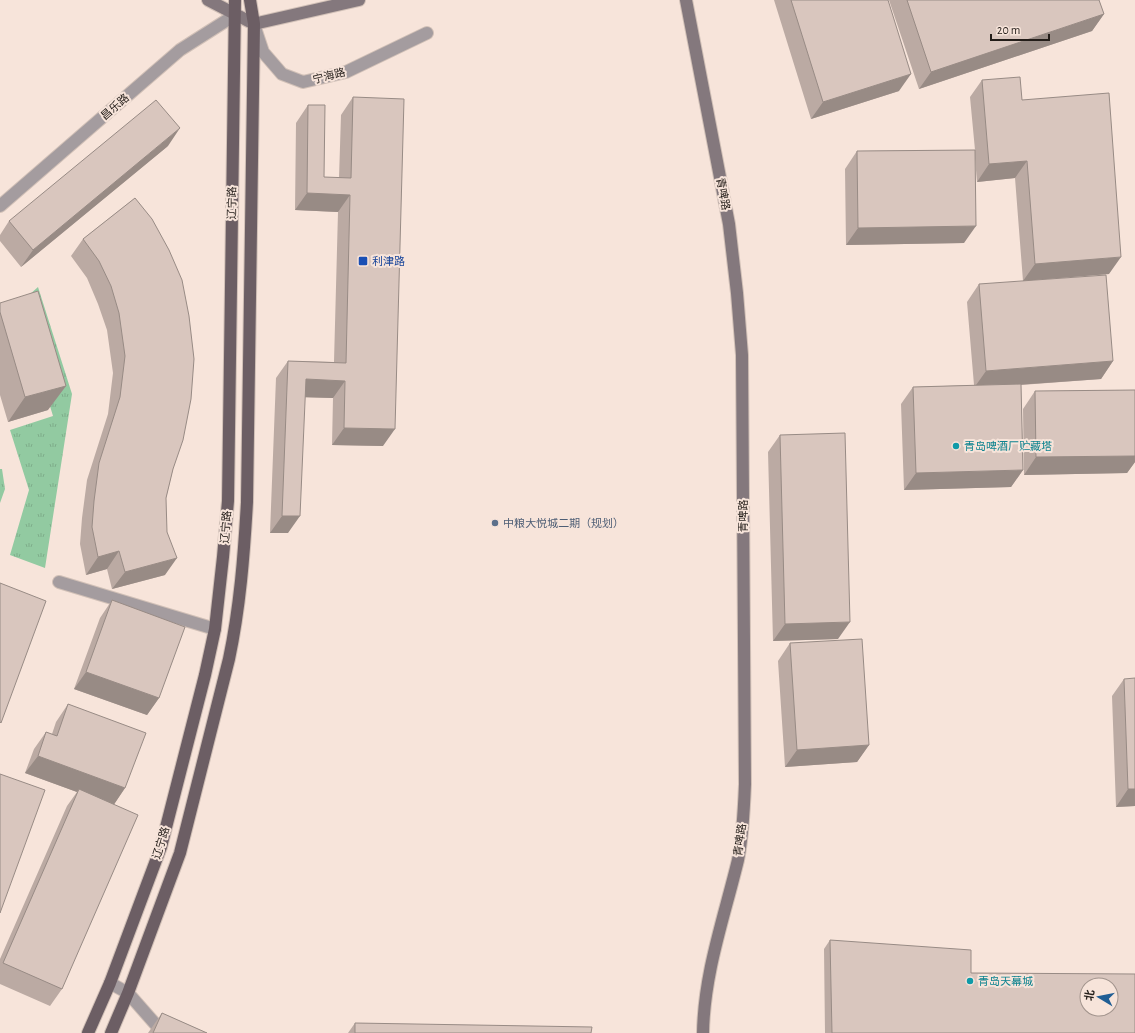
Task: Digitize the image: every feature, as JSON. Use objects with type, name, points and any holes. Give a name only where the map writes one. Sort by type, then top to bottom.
[{"type":"main road","name":"辽宁路","points":[[88,1033],[110,983],[161,847],[205,675],[215,629],[224,557],[228,501],[236,0]]},
{"type":"main road","name":"辽宁路","points":[[111,1033],[128,993],[180,853],[235,632],[244,561],[247,502],[254,24],[252,0]]},
{"type":"street","points":[[208,0],[254,24],[359,0]]},
{"type":"street","points":[[235,15],[252,0]]},
{"type":"street","name":"青啤路","points":[[686,0],[729,224],[742,355],[746,784],[738,858],[715,944],[709,975],[704,1033]]},
{"type":"street","name":"昌乐路","points":[[0,206],[180,50],[235,15]]},
{"type":"street","name":"宁海路","points":[[254,24],[263,52],[277,69],[282,74],[303,82],[346,72],[427,33]]},
{"type":"street","points":[[59,582],[215,629]]},
{"type":"street","points":[[110,983],[128,993],[157,1026],[166,1033]]},
{"type":"green space","points":[[38,287],[72,394],[45,568],[10,555],[29,490],[10,430],[53,416],[19,304]]},
{"type":"green space","points":[[0,469],[2,469],[5,489],[0,503]]},
{"type":"building","points":[[791,0],[888,0],[911,74],[823,102]]},
{"type":"building","points":[[907,0],[1099,0],[1104,14],[931,72]]},
{"type":"building","points":[[1020,77],[1022,100],[1109,93],[1121,257],[1035,264],[1027,161],[989,164],[982,80]]},
{"type":"building","points":[[353,97],[404,99],[395,429],[344,428],[345,381],[306,379],[300,516],[282,516],[288,361],[346,363],[350,195],[307,193],[308,105],[325,105],[324,177],[351,178]]},
{"type":"building","points":[[156,100],[180,128],[33,250],[9,221]]},
{"type":"building","points":[[975,150],[976,226],[858,228],[857,151]]},
{"type":"building","points":[[135,198],[152,219],[169,250],[182,280],[189,316],[194,359],[191,399],[183,440],[173,469],[166,498],[167,532],[177,558],[125,572],[119,551],[98,557],[92,527],[99,463],[120,397],[125,356],[119,313],[111,286],[99,261],[83,239]]},
{"type":"building","points":[[1106,275],[1113,361],[986,371],[979,284]]},
{"type":"building","points":[[38,291],[66,386],[25,397],[0,312],[0,303]]},
{"type":"building","name":"青岛啤酒厂贮藏塔","points":[[1021,384],[1023,470],[916,473],[913,387]]},
{"type":"building","points":[[1135,390],[1135,456],[1036,457],[1035,391]]},
{"type":"building","points":[[845,433],[850,622],[785,624],[780,435]]},
{"type":"building","points":[[0,583],[46,601],[1,723],[0,722]]},
{"type":"building","points":[[112,600],[185,627],[159,698],[86,672]]},
{"type":"building","points":[[862,639],[869,745],[797,750],[790,643]]},
{"type":"building","points":[[1135,678],[1135,789],[1128,789],[1124,679]]},
{"type":"building","points":[[68,704],[146,733],[125,788],[38,756],[46,732],[57,736]]},
{"type":"building","points":[[0,774],[45,790],[0,913]]},
{"type":"building","points":[[79,789],[138,815],[62,989],[3,963]]},
{"type":"building","name":"青岛天幕城","points":[[830,940],[971,950],[971,973],[1135,974],[1135,1033],[832,1033]]},
{"type":"building","points":[[162,1013],[207,1033],[153,1033]]},
{"type":"building","points":[[355,1023],[592,1027],[591,1033],[355,1033]]},
{"type":"place","name":"利津路","points":[[363,261]]},
{"type":"place","name":"青岛啤酒厂贮藏塔","points":[[956,446]]},
{"type":"place","name":"中粮大悦城二期（规划）","points":[[495,523]]},
{"type":"place","name":"青岛天幕城","points":[[970,981]]}]
